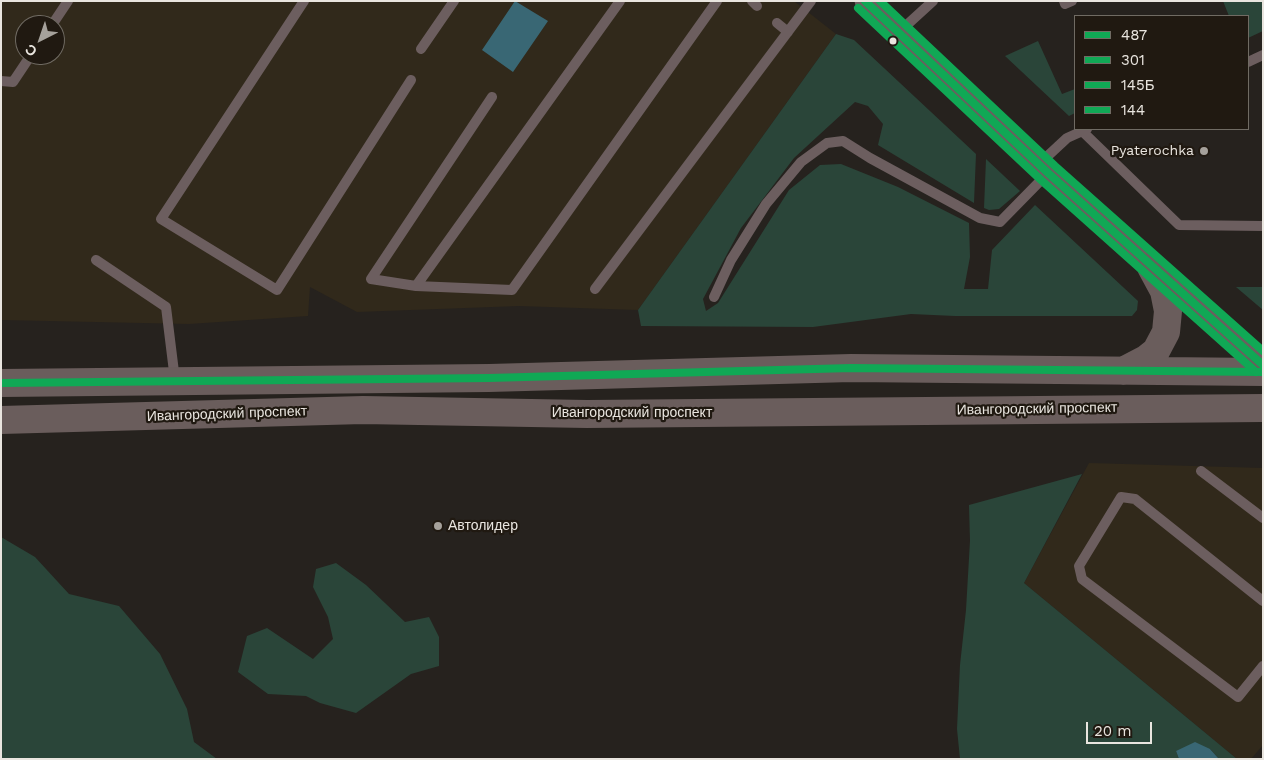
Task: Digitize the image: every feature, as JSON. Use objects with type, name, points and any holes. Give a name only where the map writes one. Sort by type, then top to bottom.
[{"type":"highway","points":[[1123,371],[1146,359],[1156,350],[1166,332],[1168,311],[1164,291],[1151,267]]},
{"type":"highway","points":[[1,383],[489,378],[851,368],[1263,372]]},
{"type":"highway","name":"Ивангородский проспект","points":[[1,420],[363,410],[587,414],[1263,408]]},
{"type":"street","points":[[865,1],[1151,267],[1263,365]]},
{"type":"lane","points":[[59,15],[68,1]]},
{"type":"lane","points":[[304,1],[161,219],[277,290],[411,80]]},
{"type":"lane","points":[[421,49],[454,1]]},
{"type":"lane","points":[[416,286],[620,1]]},
{"type":"lane","points":[[492,97],[371,279],[416,286],[512,290],[717,1]]},
{"type":"lane","points":[[595,289],[811,1]]},
{"type":"lane","points":[[898,33],[933,1]]},
{"type":"lane","points":[[1064,1],[1065,4],[1072,1]]},
{"type":"lane","points":[[777,23],[788,32]]},
{"type":"lane","points":[[1249,62],[1263,56]]},
{"type":"lane","points":[[1,81],[13,82],[24,65]]},
{"type":"lane","points":[[714,297],[731,260],[766,204],[801,162],[827,143],[843,141],[870,158],[980,218],[1000,222],[1067,138],[1085,130],[1179,225],[1263,226]]},
{"type":"lane","points":[[96,260],[166,307],[175,381]]},
{"type":"lane","points":[[1201,471],[1263,518]]},
{"type":"lane","points":[[1263,601],[1135,499],[1121,497],[1079,566],[1082,579],[1238,697],[1263,666]]},
{"type":"shaded area","points":[[1,1],[794,1],[836,34],[638,310],[519,306],[357,312],[310,287],[308,316],[189,324],[1,320]]},
{"type":"shaded area","points":[[1089,463],[1263,468],[1263,745],[1251,759],[1237,759],[1024,583]]},
{"type":"green space","points":[[1223,1],[1263,1],[1263,31],[1249,38],[1249,15],[1229,15]]},
{"type":"green space","points":[[836,34],[854,40],[976,154],[974,203],[878,145],[883,124],[868,106],[855,102],[794,158],[741,228],[703,299],[706,311],[718,303],[789,190],[820,165],[841,164],[898,187],[969,223],[970,257],[964,289],[988,289],[992,250],[1035,205],[1138,301],[1137,310],[1132,316],[955,316],[911,314],[813,327],[641,326],[638,310]]},
{"type":"green space","points":[[1038,41],[1062,94],[1074,89],[1074,114],[1069,116],[1005,56]]},
{"type":"green space","points":[[986,159],[1020,191],[999,209],[989,210],[984,208]]},
{"type":"green space","points":[[1236,287],[1263,287],[1263,310]]},
{"type":"green space","points":[[1082,474],[1024,583],[1237,759],[1219,759],[1210,749],[1176,751],[1179,759],[960,759],[957,729],[970,541],[969,505]]},
{"type":"green space","points":[[1,537],[35,557],[69,594],[119,606],[160,654],[187,709],[194,742],[217,759],[1,759]]},
{"type":"green space","points":[[336,563],[366,585],[405,622],[429,617],[439,637],[439,666],[411,674],[356,713],[320,703],[306,696],[268,694],[238,672],[247,636],[267,628],[313,659],[333,639],[328,617],[313,587],[316,569]]},
{"type":"water","points":[[515,1],[548,21],[513,72],[482,50]]},
{"type":"water","points":[[1195,742],[1210,749],[1219,759],[1179,759],[1176,751]]},
{"type":"transit line","name":"301","points":[[865,1],[1048,173],[1263,365]]},
{"type":"transit line","name":"144","points":[[880,1],[1055,166],[1263,351]]},
{"type":"transit line","name":"145Б","points":[[858,8],[1041,180],[1256,372]]},
{"type":"transit line","name":"487","points":[[1,383],[489,378],[851,368],[1263,372]]},
{"type":"place","name":"Pyaterochka","points":[[1204,151]]},
{"type":"place","name":"Автолидер","points":[[438,526]]}]
